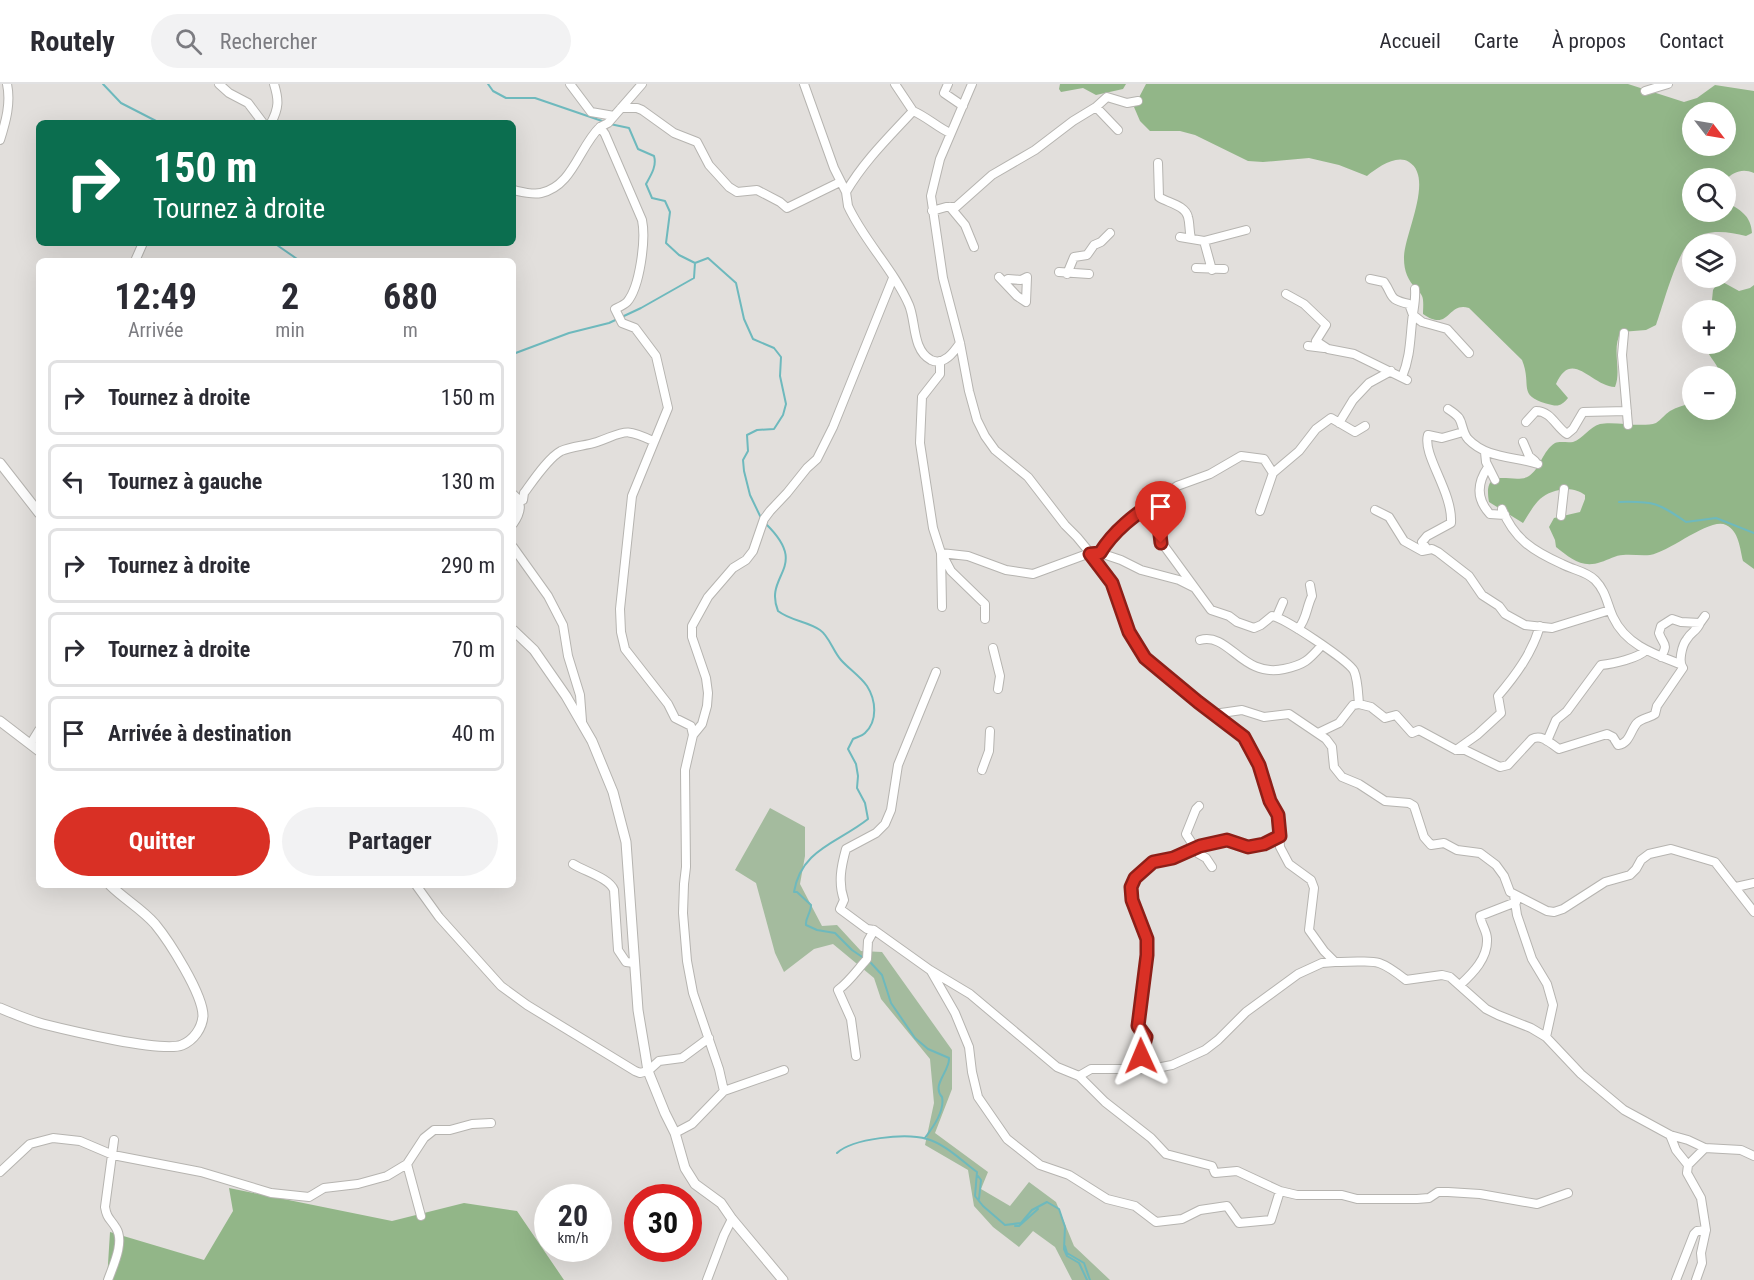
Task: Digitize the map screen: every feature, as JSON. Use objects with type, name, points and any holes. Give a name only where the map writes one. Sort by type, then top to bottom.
[{"type":"street","points":[[0,140],[10,96],[7,84]]},
{"type":"street","points":[[219,84],[229,93],[248,103],[261,120]]},
{"type":"street","points":[[273,120],[278,111],[279,99],[274,84]]},
{"type":"street","points":[[570,84],[591,112],[614,116]]},
{"type":"street","points":[[516,190],[542,193],[556,185],[573,168],[590,137],[614,116],[642,84]]},
{"type":"street","points":[[804,84],[840,182],[846,192],[848,206],[910,306],[916,337],[925,355],[932,360],[940,361],[949,357],[960,343]]},
{"type":"street","points":[[895,84],[913,111],[930,119],[940,129],[950,133]]},
{"type":"street","points":[[948,84],[944,93],[963,106]]},
{"type":"street","points":[[972,84],[936,169],[931,196],[943,278],[977,420],[995,450],[1028,477],[1112,583],[1129,632],[1145,658],[1214,714],[1239,731],[1251,747],[1270,801],[1278,815],[1280,847],[1289,864],[1311,880],[1314,888],[1309,930],[1335,962]]},
{"type":"street","points":[[1645,91],[1668,84]]},
{"type":"street","points":[[932,211],[956,207],[992,175],[1035,150],[1107,97],[1127,103],[1138,101]]},
{"type":"street","points":[[1096,106],[1118,130]]},
{"type":"street","points":[[621,108],[642,110],[674,133],[697,142],[709,165],[729,187],[737,192],[757,190],[787,208],[840,182]]},
{"type":"street","points":[[846,192],[854,178],[885,140],[913,111]]},
{"type":"street","points":[[600,128],[644,226],[636,286],[626,303],[615,309],[621,323],[635,328],[656,356],[668,408],[632,496],[620,609],[621,632],[625,649],[668,704],[675,718],[692,726],[693,735],[685,771],[686,867],[683,913],[687,961],[693,993],[724,1091]]},
{"type":"street","points":[[1158,163],[1159,197],[1179,206],[1185,212],[1191,238]]},
{"type":"street","points":[[950,207],[965,225],[974,247]]},
{"type":"street","points":[[1180,237],[1204,241],[1246,230]]},
{"type":"street","points":[[1089,274],[1063,273],[1074,257],[1087,255],[1094,245],[1104,240],[1110,233]]},
{"type":"street","points":[[1204,241],[1212,270]]},
{"type":"street","points":[[1196,268],[1224,269]]},
{"type":"street","points":[[693,735],[702,724],[708,706],[708,693],[706,678],[692,637],[692,626],[708,597],[753,551],[764,519],[817,459],[833,427],[893,278]]},
{"type":"street","points":[[1370,279],[1384,282],[1390,296],[1409,304],[1413,315],[1422,322],[1447,329],[1468,353]]},
{"type":"street","points":[[1308,346],[1354,354],[1405,378],[1416,304],[1415,289]]},
{"type":"street","points":[[1286,294],[1327,321],[1316,342],[1328,348]]},
{"type":"street","points":[[1624,333],[1622,355],[1628,425]]},
{"type":"street","points":[[940,361],[940,374],[922,397],[920,443],[933,528],[941,553],[951,571],[985,604],[985,619]]},
{"type":"street","points":[[1339,423],[1353,400],[1369,383],[1391,371]]},
{"type":"street","points":[[1448,409],[1460,418],[1463,432],[1469,440],[1485,452],[1538,464],[1528,456],[1523,442]]},
{"type":"street","points":[[1526,422],[1536,411],[1543,411],[1549,415],[1559,429],[1567,434],[1573,429],[1583,412],[1627,411]]},
{"type":"street","points":[[1460,418],[1467,412]]},
{"type":"street","points":[[1260,511],[1273,472],[1299,451],[1316,429],[1331,418],[1355,432],[1365,426]]},
{"type":"street","points":[[519,501],[523,500],[524,493],[554,456],[562,451],[597,442],[620,432],[630,431],[653,441]]},
{"type":"street","points":[[1427,549],[1422,542],[1426,536],[1451,523],[1451,515],[1445,488],[1423,445],[1428,435],[1442,438],[1463,432]]},
{"type":"street","points":[[1485,452],[1486,462],[1495,480]]},
{"type":"street","points":[[1100,553],[1126,522],[1156,500],[1177,486],[1210,474],[1240,456],[1264,459],[1273,472]]},
{"type":"street","points":[[1488,467],[1480,480],[1483,507],[1490,514],[1503,512],[1512,530],[1522,542],[1594,579],[1607,596],[1617,625],[1636,645],[1680,664]]},
{"type":"street","points":[[2,469],[36,509]]},
{"type":"street","points":[[1561,516],[1564,489]]},
{"type":"street","points":[[516,498],[519,501],[520,512],[516,519]]},
{"type":"street","points":[[1156,500],[1161,543],[1211,610],[1229,616],[1249,627],[1256,628],[1272,616],[1277,616],[1298,629],[1354,670],[1359,704]]},
{"type":"street","points":[[1375,510],[1389,517],[1404,541],[1422,551],[1427,549],[1438,552],[1463,571],[1482,595],[1499,606],[1505,614],[1525,625],[1552,628],[1610,610]]},
{"type":"street","points":[[516,551],[548,596],[562,625],[568,656],[580,695],[582,721]]},
{"type":"street","points":[[941,553],[968,556],[1006,570],[1033,574],[1090,554],[1100,553],[1141,570],[1179,580],[1195,588]]},
{"type":"street","points":[[941,553],[942,607]]},
{"type":"street","points":[[1567,556],[1567,566]]},
{"type":"street","points":[[1298,629],[1305,620],[1312,596],[1310,585]]},
{"type":"street","points":[[1277,616],[1283,602]]},
{"type":"street","points":[[1318,734],[1339,723],[1353,705],[1359,704],[1371,707],[1385,718],[1395,715],[1412,733],[1419,730],[1456,750],[1465,750],[1500,767],[1508,765],[1532,739],[1540,737],[1559,749],[1607,734],[1613,737],[1618,745],[1622,745],[1637,723],[1655,714],[1657,706],[1683,668],[1679,658],[1687,639],[1698,630],[1702,620],[1681,622],[1672,619],[1661,626],[1659,633],[1666,648],[1661,657]]},
{"type":"street","points":[[1456,750],[1477,735],[1501,712],[1498,696],[1513,679],[1535,645],[1540,626]]},
{"type":"street","points":[[516,633],[534,650],[582,721],[604,766],[621,815],[630,886],[638,1010],[648,1071],[675,1133],[685,1168],[695,1184],[721,1203],[783,1280]]},
{"type":"street","points":[[1200,640],[1217,640],[1256,668],[1270,672],[1302,664],[1322,645]]},
{"type":"street","points":[[993,648],[1000,676],[998,689]]},
{"type":"street","points":[[1548,741],[1556,720],[1567,711],[1601,665],[1615,664],[1627,658],[1641,656],[1646,650]]},
{"type":"street","points":[[936,672],[898,765],[891,810],[885,824],[876,833],[846,849],[840,870],[841,892],[844,900],[840,909],[867,929],[874,930],[930,970],[970,994],[1057,1067],[1079,1076],[1105,1102],[1151,1138],[1166,1154],[1212,1166],[1215,1173],[1237,1171],[1280,1191],[1296,1195],[1342,1195],[1357,1199],[1386,1200],[1429,1198],[1438,1192],[1448,1192],[1480,1194],[1537,1204],[1568,1193]]},
{"type":"street","points":[[1214,714],[1242,710],[1264,717],[1290,714],[1326,739],[1332,747],[1334,767],[1339,774],[1385,801],[1408,803],[1414,806],[1424,837],[1431,845],[1444,843],[1457,850],[1480,853],[1496,865],[1515,899],[1532,959],[1547,984],[1553,1005],[1546,1037]]},
{"type":"street","points":[[0,721],[36,747]]},
{"type":"street","points":[[982,771],[989,751],[990,731]]},
{"type":"street","points":[[1199,806],[1186,834],[1212,867]]},
{"type":"street","points":[[1140,1068],[1146,1037],[1138,1026],[1146,973],[1147,939],[1132,900],[1131,887],[1135,878],[1153,862],[1173,858],[1195,847],[1227,840],[1248,847],[1264,844],[1280,836]]},
{"type":"street","points":[[1460,985],[1481,962],[1487,945],[1480,916],[1515,899],[1524,898],[1547,911],[1554,912],[1563,909],[1605,882],[1630,875],[1641,860],[1649,854],[1671,849],[1715,862],[1754,912]]},
{"type":"street","points":[[573,864],[612,884],[618,950],[626,962],[634,963]]},
{"type":"street","points":[[1736,887],[1754,882]]},
{"type":"street","points":[[0,1008],[43,1024],[108,1039],[164,1046],[181,1046],[192,1039],[201,1026],[203,1014],[199,1000],[182,965],[154,923],[113,888]]},
{"type":"street","points":[[418,888],[439,917],[501,986],[607,1056],[635,1071],[640,1073],[648,1071],[659,1061],[682,1058],[709,1038]]},
{"type":"street","points":[[856,1056],[850,1019],[838,990],[850,982],[855,972],[867,959],[867,941],[874,930]]},
{"type":"street","points":[[1079,1076],[1091,1069],[1151,1069],[1172,1065],[1205,1050],[1246,1012],[1298,975],[1322,963],[1376,961],[1385,964],[1406,980],[1442,975],[1460,985],[1492,1012],[1531,1028],[1546,1037],[1581,1074],[1624,1110],[1670,1135],[1689,1140],[1705,1148],[1741,1150],[1754,1156]]},
{"type":"street","points":[[930,970],[955,1013],[969,1047],[978,1097],[1007,1139],[1032,1161],[1069,1175],[1107,1199],[1135,1206],[1156,1222],[1182,1219],[1200,1210],[1227,1206],[1239,1223],[1271,1220],[1280,1191]]},
{"type":"street","points":[[675,1133],[692,1124],[724,1091],[784,1070]]},
{"type":"street","points":[[0,1172],[30,1144],[53,1138],[80,1141],[113,1155],[190,1169],[271,1193],[309,1197],[324,1188],[373,1181],[387,1176],[407,1164],[424,1138],[434,1130],[491,1123]]},
{"type":"street","points":[[1670,1135],[1676,1150],[1688,1165]]},
{"type":"street","points":[[108,1280],[119,1242],[117,1230],[106,1217],[105,1207],[114,1140]]},
{"type":"street","points":[[1696,1280],[1702,1263],[1701,1253],[1706,1230],[1701,1198],[1687,1173],[1688,1165],[1705,1148]]},
{"type":"street","points":[[407,1164],[421,1216]]},
{"type":"street","points":[[707,1280],[732,1219]]},
{"type":"street","points":[[1677,1280],[1694,1234],[1706,1230]]},
{"type":"green space","points":[[1060,84],[1126,84],[1123,89],[1096,95],[1083,88],[1061,92]]},
{"type":"green space","points":[[1146,84],[1628,84],[1684,102],[1697,98],[1715,85],[1754,91],[1754,173],[1746,171],[1736,173],[1736,168],[1682,168],[1682,222],[1736,222],[1736,208],[1747,217],[1752,233],[1746,236],[1726,232],[1682,234],[1682,253],[1656,325],[1646,330],[1621,332],[1617,345],[1615,387],[1606,385],[1575,369],[1569,369],[1562,374],[1556,384],[1568,398],[1554,406],[1541,402],[1529,394],[1522,360],[1469,308],[1456,309],[1444,319],[1438,320],[1423,314],[1422,296],[1409,279],[1404,263],[1405,249],[1419,194],[1416,170],[1409,162],[1393,161],[1367,176],[1339,165],[1309,158],[1248,161],[1195,135],[1180,131],[1150,131],[1140,121],[1134,107]]},
{"type":"green space","points":[[1754,285],[1754,569],[1743,561],[1734,531],[1726,525],[1719,524],[1700,530],[1658,553],[1620,555],[1594,564],[1582,563],[1556,547],[1549,527],[1554,518],[1580,512],[1585,495],[1568,489],[1550,493],[1537,502],[1523,523],[1489,502],[1488,490],[1490,483],[1495,479],[1529,476],[1547,450],[1555,443],[1573,442],[1600,424],[1656,423],[1670,411],[1682,406],[1682,420],[1736,420],[1736,366],[1716,366],[1709,354],[1736,354],[1736,300],[1712,300],[1714,288],[1734,288],[1739,291]]},
{"type":"green space","points":[[770,808],[805,827],[805,856],[800,884],[822,926],[837,925],[861,951],[882,952],[952,1050],[952,1089],[935,1133],[988,1172],[981,1189],[1010,1206],[1029,1182],[1056,1202],[1074,1246],[1110,1280],[1072,1280],[1055,1247],[1033,1231],[1019,1247],[993,1227],[974,1206],[968,1170],[925,1145],[934,1103],[930,1059],[881,999],[874,978],[833,944],[814,949],[784,972],[775,953],[756,883],[735,870]]},
{"type":"green space","points":[[229,1188],[392,1221],[464,1203],[517,1211],[534,1236],[534,1262],[552,1262],[564,1280],[107,1280],[110,1232],[204,1260],[233,1211]]},
{"type":"waterway","points":[[103,84],[121,103],[154,120]]},
{"type":"waterway","points":[[488,84],[493,91],[506,98],[535,98],[605,122]]},
{"type":"waterway","points":[[610,124],[629,128],[638,149],[654,156],[654,167],[646,184],[652,198],[665,201],[670,212],[666,243],[679,255],[695,263],[708,258],[736,283],[744,319],[753,339],[774,348],[781,357],[780,376],[786,404],[783,415],[774,429],[757,430],[747,435],[748,451],[743,460],[750,495],[762,520]]},
{"type":"waterway","points":[[278,246],[296,258]]},
{"type":"waterway","points":[[516,353],[569,333],[609,323],[641,308],[694,278],[695,263]]},
{"type":"waterway","points":[[1619,502],[1649,503],[1669,511],[1686,522],[1716,518],[1754,533]]},
{"type":"waterway","points":[[766,524],[779,539],[785,551],[786,561],[776,588],[775,598],[778,611],[815,627],[823,633],[841,660],[867,686],[874,704],[872,723],[864,734],[853,739],[848,749],[856,764],[857,788],[865,803],[868,819],[813,856],[804,866],[794,892],[797,892],[811,905],[806,925],[817,930],[835,933],[852,950],[871,963],[882,975],[891,1003],[915,1038],[928,1049],[949,1058],[939,1088],[942,1108],[938,1119],[925,1138]]},
{"type":"waterway","points":[[837,1153],[855,1144],[880,1138],[918,1137],[940,1145],[977,1172],[975,1196],[1005,1225],[1021,1223],[1032,1210],[1047,1202],[1059,1209],[1065,1227],[1064,1249],[1067,1256],[1079,1263],[1087,1280]]},
{"type":"waterway","points":[[978,1176],[981,1180],[979,1199]]},
{"type":"waterway","points":[[1015,1226],[1019,1226],[1038,1209]]},
{"type":"waterway","points":[[1065,1246],[1067,1253],[1084,1263],[1090,1280]]},
{"type":"route","points":[[1141,1056],[1146,1037],[1138,1026],[1144,990],[1147,939],[1132,900],[1131,887],[1135,878],[1153,862],[1173,858],[1191,848],[1227,840],[1248,847],[1264,844],[1280,836],[1278,815],[1270,801],[1251,747],[1239,731],[1198,702],[1145,658],[1129,632],[1112,583],[1090,554],[1100,553],[1126,522],[1156,500],[1161,543]]}]
